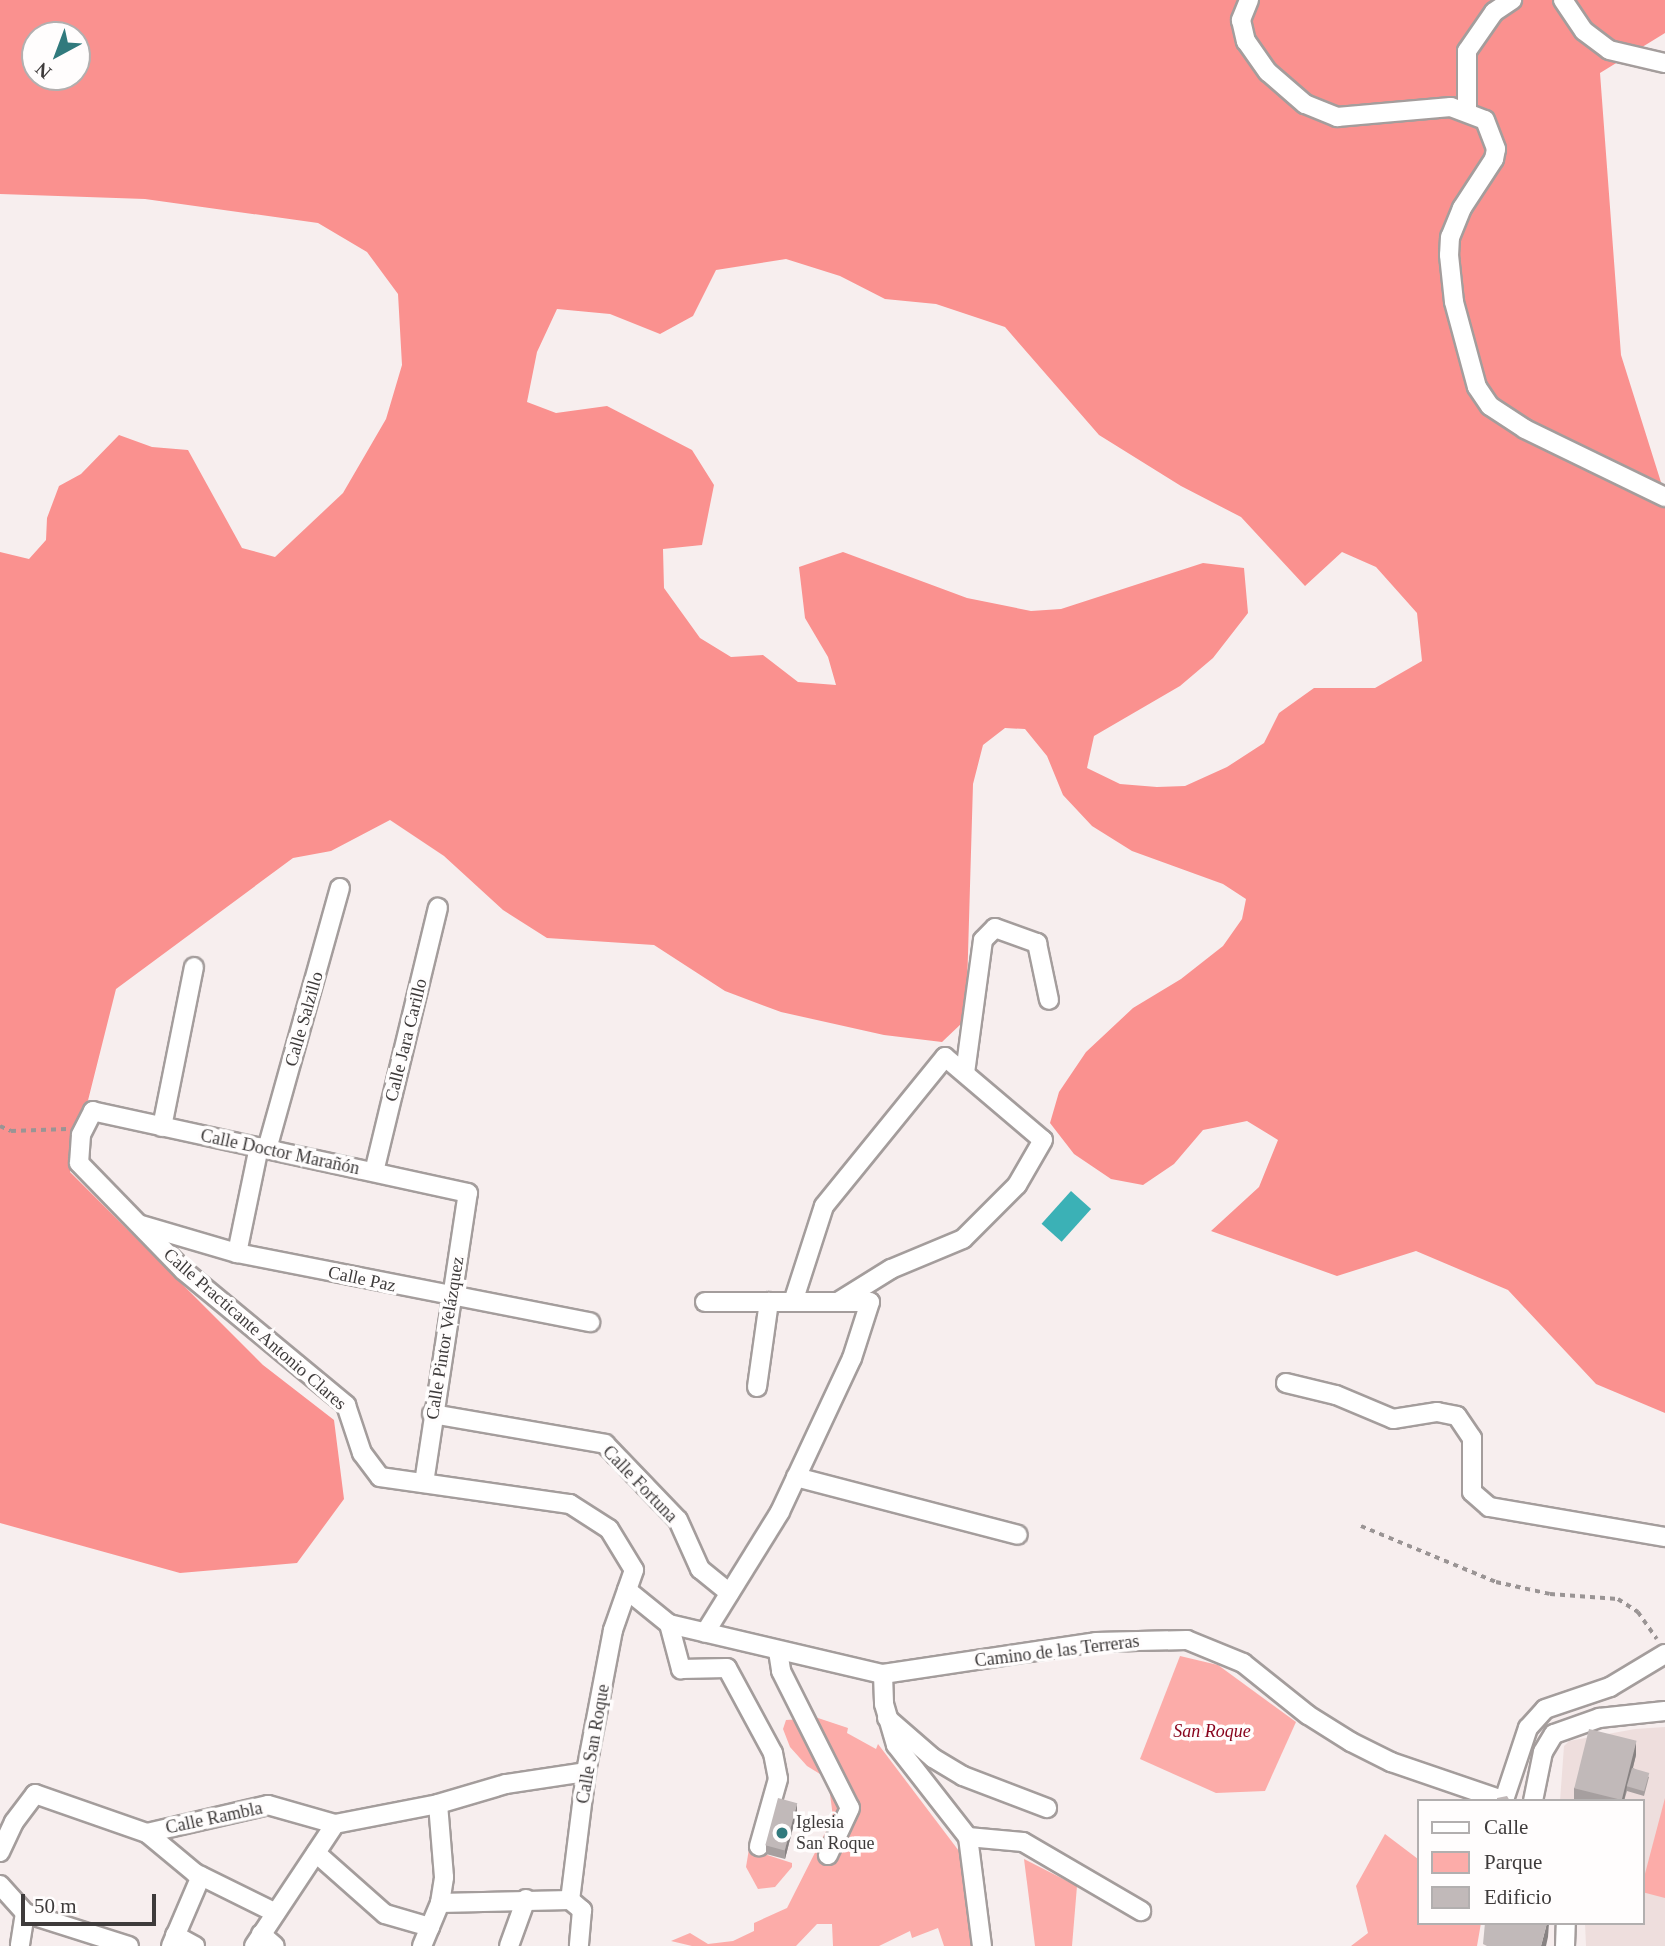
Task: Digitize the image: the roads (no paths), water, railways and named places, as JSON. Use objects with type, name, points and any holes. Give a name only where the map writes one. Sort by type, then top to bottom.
[{"type":"street","points":[[1249,0],[1241,20],[1246,41],[1268,72],[1305,104],[1351,118],[1417,108],[1466,109],[1485,120],[1496,149],[1490,172],[1462,208],[1450,237],[1454,302],[1477,387],[1490,406],[1525,429],[1665,497]]},
{"type":"street","points":[[1466,109],[1467,51],[1494,12],[1512,0]]},
{"type":"street","points":[[1563,0],[1584,31],[1609,50],[1665,63]]},
{"type":"street","name":"Calle Salzillo","points":[[237,1253],[263,1148],[340,888]]},
{"type":"street","name":"Calle Jara Carillo","points":[[374,1172],[438,908]]},
{"type":"street","points":[[965,1073],[983,940],[995,928],[1037,943],[1049,1000]]},
{"type":"street","points":[[162,1127],[194,967]]},
{"type":"street","points":[[793,1302],[824,1206],[945,1056],[1043,1140],[1017,1185],[963,1239],[891,1269],[838,1302]]},
{"type":"street","name":"Calle Doctor Marañón","points":[[81,1135],[93,1111],[468,1193]]},
{"type":"street","name":"Calle Practicante Antonio Clares","points":[[81,1135],[79,1163],[183,1270],[346,1405],[362,1453],[380,1477],[569,1504],[609,1528],[634,1570],[627,1590]]},
{"type":"street","name":"Calle Pintor Velázquez","points":[[424,1483],[432,1414],[468,1193]]},
{"type":"street","name":"Calle Paz","points":[[138,1224],[237,1253],[451,1298],[590,1322]]},
{"type":"street","points":[[705,1302],[870,1302],[852,1358],[796,1477],[705,1633]]},
{"type":"street","points":[[757,1387],[769,1302]]},
{"type":"street","points":[[1286,1383],[1336,1395],[1393,1419],[1437,1412],[1457,1416],[1472,1438],[1472,1492],[1489,1507],[1665,1537]]},
{"type":"street","name":"Calle Fortuna","points":[[432,1414],[605,1444],[678,1520],[700,1569],[730,1593]]},
{"type":"street","points":[[796,1477],[1018,1535]]},
{"type":"street","name":"Camino de las Terreras","points":[[627,1590],[668,1624],[883,1674],[1096,1642],[1187,1640],[1243,1663],[1308,1716],[1351,1742],[1391,1762],[1499,1799]]},
{"type":"street","name":"Calle San Roque","points":[[570,1900],[586,1772],[613,1630],[627,1590]]},
{"type":"street","points":[[668,1624],[681,1669],[727,1668],[773,1753],[778,1779],[759,1846]]},
{"type":"street","points":[[1506,1799],[1528,1728],[1545,1709],[1610,1687],[1661,1647]]},
{"type":"street","points":[[778,1651],[781,1671],[850,1808],[828,1855]]},
{"type":"street","points":[[883,1674],[887,1718],[895,1745],[968,1837],[982,1946]]},
{"type":"street","points":[[1533,1799],[1543,1752],[1554,1734],[1599,1718],[1665,1711]]},
{"type":"street","points":[[887,1718],[933,1758],[963,1776],[1046,1808]]},
{"type":"street","name":"Calle Rambla","points":[[0,1852],[7,1818],[35,1794],[147,1833],[268,1805],[335,1824],[438,1804],[506,1784],[586,1772]]},
{"type":"street","points":[[422,1946],[440,1903],[444,1877],[438,1804]]},
{"type":"street","points":[[263,1942],[276,1913],[335,1824]]},
{"type":"street","points":[[147,1833],[201,1876],[276,1913]]},
{"type":"street","points":[[968,1837],[1023,1842],[1141,1911]]},
{"type":"street","points":[[316,1853],[386,1914],[430,1927]]},
{"type":"street","points":[[195,1946],[173,1941],[201,1876]]},
{"type":"street","points":[[0,1885],[25,1913],[129,1946]]},
{"type":"street","points":[[509,1946],[526,1899]]},
{"type":"street","points":[[440,1903],[570,1900],[582,1910],[579,1946]]},
{"type":"street","points":[[20,1946],[25,1913]]},
{"type":"street","points":[[1565,1946],[1566,1925]]},
{"type":"water","points":[[1071,1191],[1091,1209],[1062,1242],[1042,1224]]},
{"type":"place","name":"Iglesia San Roque","points":[[782,1833]]},
{"type":"park label","name":"San Roque","points":[[1212,1731]]}]
